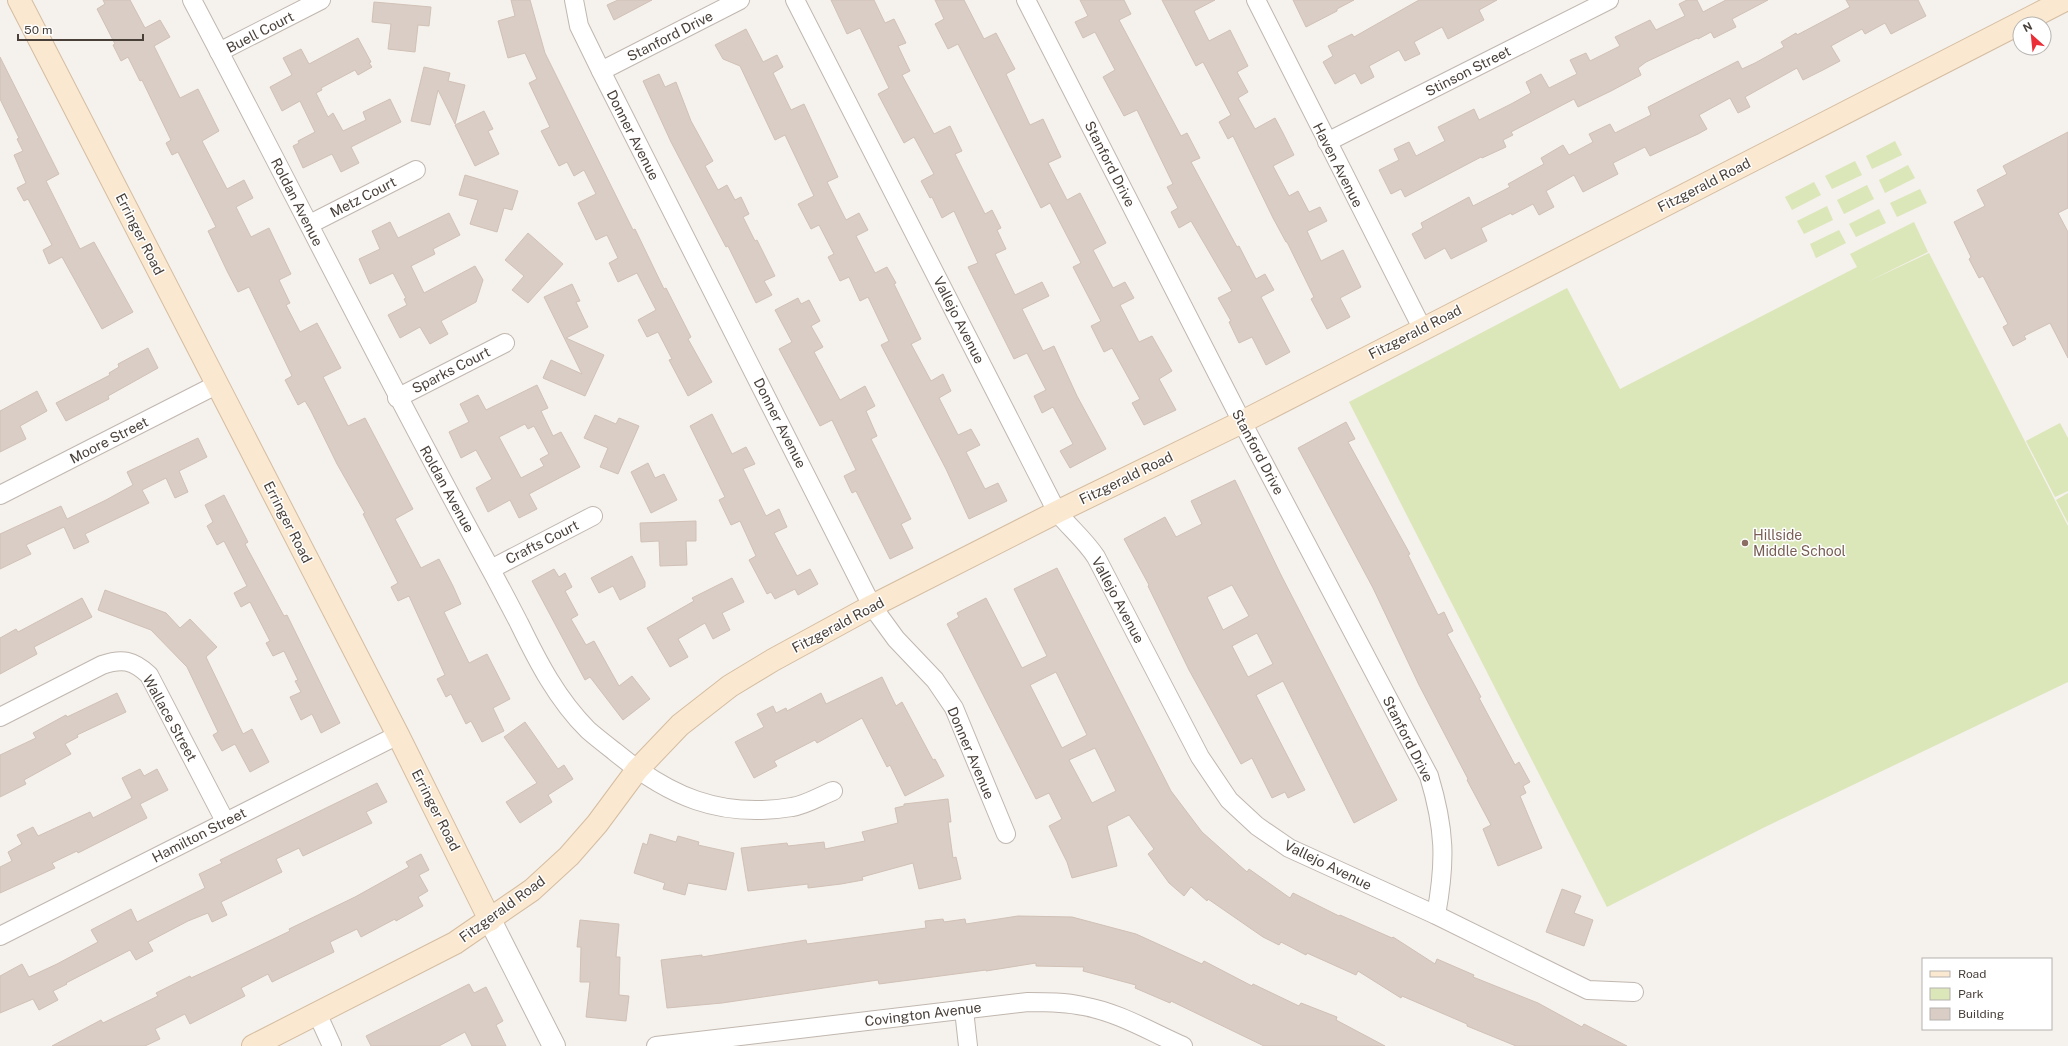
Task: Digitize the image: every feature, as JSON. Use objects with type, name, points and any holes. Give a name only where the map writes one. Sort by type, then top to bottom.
[{"type":"main road","name":"Erringer Road","points":[[19,0],[398,735],[490,920]]},
{"type":"main road","name":"Fitzgerald Road","points":[[253,1046],[455,943],[532,890],[569,856],[597,824],[637,770],[680,725],[730,686],[773,660],[872,606],[1057,512],[1242,422],[1422,328],[2065,0]]},
{"type":"street","name":"Roldan Avenue","points":[[192,0],[310,224],[397,398],[491,568],[543,670],[562,700],[589,731],[637,770],[658,784],[681,796],[711,805],[735,809],[767,810],[795,807],[833,791]]},
{"type":"street","name":"Buell Court","points":[[219,52],[321,0]]},
{"type":"street","name":"Donner Avenue","points":[[574,0],[579,26],[601,71],[872,606],[896,639],[935,680],[954,708],[1006,834]]},
{"type":"street","name":"Stanford Drive","points":[[601,71],[740,0]]},
{"type":"street","name":"Vallejo Avenue","points":[[795,0],[1057,512],[1069,527],[1086,543],[1096,557],[1200,757],[1229,800],[1257,826],[1289,848],[1436,915],[1588,990],[1634,992]]},
{"type":"street","name":"Stanford Drive","points":[[1026,0],[1242,422],[1429,776],[1438,805],[1443,844],[1442,880],[1436,915]]},
{"type":"street","name":"Haven Avenue","points":[[1256,0],[1326,142],[1422,328]]},
{"type":"street","name":"Stinson Street","points":[[1326,142],[1609,0]]},
{"type":"street","name":"Metz Court","points":[[310,224],[416,170]]},
{"type":"street","name":"Sparks Court","points":[[397,398],[505,343]]},
{"type":"street","name":"Moore Street","points":[[0,495],[218,384]]},
{"type":"street","name":"Crafts Court","points":[[491,568],[593,516]]},
{"type":"street","name":"Wallace Street","points":[[0,717],[102,665],[114,661],[127,661],[139,666],[149,675],[225,821]]},
{"type":"street","name":"Hamilton Street","points":[[0,936],[225,821],[398,735]]},
{"type":"street","name":"Erringer Road","points":[[490,920],[554,1046]]},
{"type":"street","name":"Covington Avenue","points":[[656,1046],[769,1039],[1028,1002],[1052,1002],[1084,1006],[1113,1014],[1184,1046]]},
{"type":"street","points":[[964,1010],[968,1046]]},
{"type":"street","points":[[317,1013],[332,1046]]},
{"type":"green space","points":[[1895,141],[1902,155],[1872,169],[1866,156]]},
{"type":"green space","points":[[1855,161],[1862,175],[1832,189],[1825,176]]},
{"type":"green space","points":[[1908,165],[1915,178],[1885,193],[1879,180]]},
{"type":"green space","points":[[1814,182],[1821,195],[1792,210],[1785,197]]},
{"type":"green space","points":[[1867,185],[1874,199],[1844,214],[1837,200]]},
{"type":"green space","points":[[1920,189],[1927,203],[1897,217],[1890,203]]},
{"type":"green space","points":[[1827,206],[1833,220],[1804,234],[1797,221]]},
{"type":"green space","points":[[1879,209],[1886,223],[1856,237],[1849,224]]},
{"type":"green space","name":"Hillside Middle School","points":[[1914,222],[1928,252],[1865,283],[1929,253],[2068,526],[2068,682],[1763,828],[1607,907],[1349,402],[1567,288],[1620,389],[1857,267],[1850,254]]},
{"type":"green space","points":[[1839,230],[1846,243],[1816,258],[1810,244]]},
{"type":"green space","points":[[2060,423],[2068,438],[2068,491],[2055,497],[2026,441]]},
{"type":"green space","points":[[2068,493],[2068,523],[2056,500]]},
{"type":"building","points":[[103,0],[130,0],[145,28],[160,20],[170,37],[154,46],[180,98],[198,89],[219,131],[202,141],[227,189],[244,180],[253,198],[236,207],[251,237],[269,228],[291,274],[279,280],[290,303],[286,305],[300,332],[317,323],[341,368],[323,377],[348,426],[365,418],[413,509],[395,519],[421,568],[439,559],[461,604],[444,612],[469,663],[487,654],[510,699],[493,708],[504,731],[482,742],[471,721],[466,724],[451,694],[446,697],[437,679],[445,675],[409,596],[398,601],[391,587],[398,583],[363,514],[365,513],[337,464],[305,401],[298,405],[285,380],[292,376],[249,287],[238,292],[227,271],[208,231],[216,227],[178,152],[172,155],[166,143],[171,140],[142,80],[140,81],[128,57],[121,61],[113,45],[115,44],[97,9],[105,4]]},
{"type":"building","points":[[511,0],[530,0],[545,53],[633,230],[635,229],[664,289],[666,288],[691,337],[688,339],[712,382],[688,396],[669,360],[672,359],[658,332],[647,337],[638,320],[656,310],[637,273],[618,282],[609,263],[618,258],[607,235],[596,240],[578,203],[596,194],[584,170],[574,176],[567,162],[559,166],[541,131],[550,127],[529,83],[537,79],[525,53],[508,58],[498,21],[515,16]]},
{"type":"building","points":[[618,0],[652,0],[614,20],[607,5]]},
{"type":"building","points":[[831,0],[874,0],[885,23],[894,19],[906,43],[898,46],[910,71],[902,75],[934,134],[950,126],[962,151],[955,154],[985,214],[992,210],[1001,228],[997,230],[1006,249],[995,254],[1015,295],[1042,282],[1049,296],[1022,309],[1043,351],[1054,346],[1077,396],[1106,449],[1070,468],[1060,451],[1073,444],[1053,407],[1042,413],[1034,396],[1046,390],[1027,353],[1014,359],[968,267],[978,263],[954,211],[942,218],[932,197],[930,198],[921,181],[934,174],[914,137],[904,143],[878,94],[889,88],[860,28],[847,34]]},
{"type":"building","points":[[935,0],[964,0],[984,39],[996,33],[1015,69],[1006,74],[1030,125],[1043,119],[1061,157],[1048,163],[1067,200],[1080,193],[1106,243],[1093,250],[1113,288],[1125,282],[1134,298],[1120,305],[1139,342],[1152,336],[1172,371],[1159,379],[1176,410],[1144,425],[1132,403],[1140,399],[1112,348],[1104,352],[1091,326],[1101,321],[1073,267],[1081,263],[1050,203],[1041,208],[958,44],[948,49],[935,24],[944,19]]},
{"type":"building","points":[[1080,0],[1124,0],[1131,14],[1119,20],[1181,136],[1187,133],[1200,158],[1191,162],[1237,247],[1239,246],[1256,279],[1265,274],[1274,290],[1261,297],[1290,352],[1266,365],[1252,337],[1239,343],[1229,322],[1231,321],[1218,298],[1232,291],[1191,221],[1179,228],[1171,212],[1178,208],[1167,187],[1173,184],[1137,110],[1124,116],[1103,77],[1115,70],[1095,32],[1083,38],[1075,22],[1088,16]]},
{"type":"building","points":[[1162,0],[1215,0],[1194,11],[1209,41],[1230,30],[1248,66],[1237,72],[1248,92],[1238,98],[1255,129],[1275,118],[1283,133],[1294,155],[1273,166],[1289,196],[1298,191],[1309,212],[1320,207],[1327,221],[1307,231],[1321,261],[1343,250],[1361,287],[1340,298],[1350,317],[1327,329],[1311,299],[1314,297],[1233,136],[1228,139],[1219,122],[1231,115],[1203,62],[1196,66]]},
{"type":"building","points":[[1293,0],[1354,0],[1337,9],[1337,11],[1306,27]]},
{"type":"building","points":[[1419,0],[1497,0],[1479,10],[1484,20],[1448,39],[1442,27],[1414,42],[1420,54],[1405,61],[1399,50],[1369,66],[1374,77],[1361,84],[1355,73],[1335,84],[1323,62],[1333,56],[1328,46],[1352,34],[1354,37]]},
{"type":"building","points":[[1687,0],[1697,0],[1703,12],[1726,0],[1768,0],[1732,19],[1736,27],[1714,38],[1711,32],[1698,39],[1697,38],[1646,62],[1638,68],[1641,75],[1611,91],[1578,107],[1574,99],[1511,132],[1513,135],[1503,140],[1506,147],[1482,158],[1481,157],[1405,197],[1401,189],[1391,194],[1379,170],[1399,160],[1394,149],[1409,142],[1416,156],[1445,141],[1438,127],[1474,109],[1479,120],[1511,104],[1531,93],[1526,82],[1541,74],[1549,88],[1577,74],[1570,60],[1586,53],[1590,61],[1620,46],[1615,37],[1650,20],[1656,30],[1685,16],[1679,4]]},
{"type":"building","points":[[1846,0],[1918,0],[1926,16],[1891,34],[1885,23],[1865,34],[1862,29],[1831,46],[1840,61],[1823,70],[1803,80],[1797,68],[1745,97],[1750,107],[1738,113],[1730,98],[1699,115],[1707,129],[1698,134],[1650,156],[1645,147],[1613,163],[1618,174],[1583,192],[1574,175],[1546,191],[1554,207],[1539,215],[1533,204],[1481,228],[1487,241],[1451,259],[1445,248],[1425,259],[1412,234],[1423,228],[1421,223],[1469,197],[1473,206],[1510,187],[1508,184],[1544,164],[1541,158],[1563,145],[1569,155],[1593,142],[1589,134],[1610,124],[1615,133],[1651,115],[1648,107],[1738,61],[1742,69],[1755,63],[1784,47],[1781,42],[1796,33],[1797,35],[1850,7]]},
{"type":"building","points":[[374,2],[431,7],[429,26],[418,25],[415,52],[388,49],[391,24],[372,22]]},
{"type":"building","points":[[746,29],[763,62],[777,55],[783,67],[773,73],[791,110],[804,104],[838,177],[827,182],[846,220],[859,213],[868,230],[856,236],[875,273],[887,267],[896,283],[894,284],[921,339],[911,344],[931,381],[943,374],[951,391],[939,398],[958,435],[971,429],[980,445],[966,452],[985,489],[998,483],[1007,501],[969,519],[946,469],[881,345],[889,341],[868,297],[860,301],[849,277],[840,281],[828,257],[834,254],[819,225],[811,229],[798,204],[814,196],[785,135],[775,140],[740,66],[723,59],[715,45]]},
{"type":"building","points":[[358,38],[371,62],[369,63],[372,67],[358,75],[355,70],[321,88],[322,90],[316,93],[328,117],[333,113],[343,131],[366,120],[363,112],[390,99],[401,122],[351,147],[359,163],[341,172],[332,154],[303,168],[293,146],[299,143],[298,141],[315,132],[300,101],[282,111],[270,87],[292,75],[283,58],[301,49],[309,64]]},
{"type":"building","points":[[0,57],[59,174],[46,181],[80,249],[94,242],[133,312],[102,329],[62,257],[49,264],[43,250],[52,245],[28,199],[24,201],[17,188],[26,183],[14,155],[23,151],[17,139],[19,138],[0,99]]},
{"type":"building","points":[[424,67],[450,73],[448,81],[465,85],[455,124],[438,90],[430,125],[411,121]]},
{"type":"building","points":[[659,74],[665,87],[676,82],[691,121],[713,161],[705,166],[718,190],[727,185],[735,200],[741,197],[749,214],[743,217],[755,241],[757,240],[775,276],[764,281],[772,295],[756,303],[728,246],[726,247],[671,142],[643,81]]},
{"type":"building","points":[[484,111],[493,129],[488,131],[499,154],[475,166],[455,125]]},
{"type":"building","points":[[2068,132],[2068,208],[2058,213],[2068,232],[2068,358],[2050,323],[2024,336],[2026,339],[2013,346],[2003,327],[2008,324],[1983,276],[1979,278],[1969,259],[1971,257],[1954,222],[1985,206],[1977,190],[2007,174],[2003,166]]},
{"type":"building","points":[[465,175],[518,191],[512,210],[504,208],[497,232],[470,224],[478,200],[459,195]]},
{"type":"building","points":[[449,213],[460,235],[433,249],[435,254],[411,266],[424,293],[475,266],[483,280],[476,302],[441,321],[448,334],[430,344],[420,327],[400,338],[388,315],[407,305],[404,299],[406,298],[393,273],[370,284],[359,259],[380,249],[372,231],[390,222],[398,238]]},
{"type":"building","points":[[528,233],[563,264],[528,303],[512,290],[524,276],[505,260]]},
{"type":"building","points":[[572,284],[580,301],[576,302],[588,327],[566,338],[604,355],[585,396],[543,378],[551,360],[582,374],[544,297]]},
{"type":"building","points":[[798,298],[801,304],[809,300],[820,321],[811,326],[823,347],[814,352],[840,400],[865,386],[875,406],[866,411],[877,436],[871,439],[911,519],[901,524],[913,548],[890,559],[856,491],[852,493],[844,476],[856,470],[832,420],[820,426],[779,349],[792,342],[775,310]]},
{"type":"building","points":[[148,348],[158,368],[108,396],[109,399],[66,421],[56,403],[110,375],[109,373],[119,367],[118,364]]},
{"type":"building","points":[[537,385],[548,408],[541,411],[553,436],[561,432],[580,467],[529,494],[537,509],[519,518],[510,500],[488,512],[476,488],[492,479],[476,450],[461,458],[449,432],[469,422],[460,404],[478,395],[486,410]],"holes":[[[525,424],[528,429],[534,426],[549,454],[540,459],[544,466],[521,478],[499,437]]]},
{"type":"building","points":[[37,391],[47,411],[20,426],[26,439],[0,452],[0,411]]},
{"type":"building","points":[[712,414],[732,454],[746,447],[755,464],[743,469],[766,516],[779,509],[787,527],[774,533],[797,576],[810,569],[818,584],[798,595],[795,589],[775,599],[771,592],[767,594],[749,560],[756,556],[740,521],[731,525],[719,500],[725,497],[690,426]]},
{"type":"building","points":[[595,415],[616,424],[619,418],[639,426],[618,474],[600,467],[608,448],[584,438]]},
{"type":"building","points":[[1346,422],[1355,439],[1348,442],[1410,554],[1408,555],[1438,615],[1444,612],[1453,631],[1447,634],[1481,697],[1479,698],[1515,765],[1519,762],[1530,782],[1523,786],[1526,793],[1520,796],[1542,848],[1498,866],[1483,829],[1491,825],[1419,685],[1373,588],[1298,448]]},
{"type":"building","points":[[198,438],[207,457],[179,471],[188,492],[175,498],[166,478],[142,490],[149,503],[85,534],[89,542],[74,549],[64,527],[26,545],[31,554],[0,569],[0,534],[61,506],[67,519],[133,485],[127,472]]},
{"type":"building","points":[[648,463],[655,478],[664,474],[677,500],[651,513],[631,472]]},
{"type":"building","points":[[1235,480],[1281,575],[1397,800],[1354,823],[1283,681],[1256,695],[1305,790],[1288,798],[1285,792],[1272,798],[1252,758],[1241,764],[1189,670],[1148,586],[1149,585],[1124,539],[1165,517],[1176,537],[1202,524],[1191,501]],"holes":[[[1232,585],[1249,616],[1223,630],[1207,597]],[[1257,633],[1273,664],[1248,677],[1232,646]]]},
{"type":"building","points":[[224,495],[248,542],[245,544],[284,616],[287,615],[340,723],[321,733],[312,714],[301,720],[290,697],[301,692],[295,681],[298,680],[284,651],[273,656],[266,643],[270,641],[250,602],[241,607],[234,593],[247,586],[224,541],[217,545],[207,526],[213,522],[205,505]]},
{"type":"building","points":[[696,521],[696,541],[686,541],[687,565],[660,566],[659,541],[641,542],[640,523]]},
{"type":"building","points":[[632,556],[645,582],[645,587],[620,600],[613,586],[599,593],[591,578]]},
{"type":"building","points":[[1057,568],[1171,791],[1202,832],[1247,872],[1249,869],[1290,898],[1293,893],[1339,916],[1340,915],[1392,938],[1393,937],[1435,964],[1437,959],[1474,975],[1473,977],[1538,1003],[1582,1027],[1584,1024],[1627,1046],[1516,1046],[1467,1026],[1467,1024],[1402,996],[1401,998],[1358,971],[1356,975],[1307,953],[1306,955],[1281,942],[1279,945],[1263,937],[1208,899],[1207,901],[1191,887],[1184,896],[1169,883],[1148,854],[1154,849],[1129,815],[1107,826],[1117,866],[1072,878],[1067,862],[1049,826],[1062,819],[1049,793],[1036,799],[947,624],[959,617],[957,613],[986,598],[1022,668],[1047,656],[1014,589]],"holes":[[[1056,672],[1087,735],[1062,748],[1030,685]],[[1095,748],[1116,791],[1092,803],[1069,760]]]},
{"type":"building","points":[[554,569],[559,577],[565,573],[572,587],[565,591],[578,615],[571,619],[586,645],[594,641],[619,686],[632,676],[650,699],[623,720],[590,677],[585,680],[532,581]]},
{"type":"building","points":[[732,578],[744,602],[722,613],[730,630],[713,639],[705,623],[678,639],[688,657],[670,667],[647,628],[694,601],[692,598]]},
{"type":"building","points":[[105,590],[166,613],[180,628],[190,619],[217,647],[206,657],[243,734],[252,729],[269,762],[250,772],[235,744],[222,751],[213,735],[218,732],[187,667],[151,630],[98,610]]},
{"type":"building","points":[[82,598],[92,617],[34,647],[37,654],[0,674],[0,638],[16,629],[18,632]]},
{"type":"building","points":[[882,677],[896,706],[902,702],[933,760],[935,759],[944,776],[905,796],[890,765],[887,767],[862,718],[817,743],[815,740],[774,761],[777,766],[754,778],[735,742],[764,727],[757,714],[773,706],[776,713],[786,708],[787,711],[821,693],[826,704]]},
{"type":"building","points":[[117,693],[126,712],[77,735],[78,737],[65,744],[71,754],[24,780],[26,784],[0,797],[0,755],[36,738],[33,733],[66,715],[67,717]]},
{"type":"building","points":[[525,722],[558,769],[564,765],[573,779],[548,795],[552,802],[520,823],[506,802],[537,783],[504,737]]},
{"type":"building","points":[[140,769],[144,776],[157,769],[168,790],[140,804],[147,818],[78,853],[77,851],[52,863],[55,868],[0,893],[0,867],[12,861],[8,852],[22,844],[17,835],[33,827],[38,836],[90,812],[93,818],[132,798],[122,778]]},
{"type":"building","points":[[377,783],[387,802],[366,812],[372,823],[303,856],[299,848],[276,859],[282,872],[221,902],[227,915],[212,922],[208,913],[188,921],[148,942],[153,951],[136,960],[130,950],[53,991],[58,1000],[39,1010],[33,999],[0,1013],[0,976],[22,964],[29,977],[57,964],[98,942],[91,930],[131,909],[137,922],[205,888],[199,874],[222,863],[220,860]]},
{"type":"building","points":[[948,799],[951,822],[948,822],[953,858],[956,857],[961,879],[919,889],[913,863],[862,877],[863,880],[841,884],[808,888],[808,884],[748,891],[741,848],[787,843],[788,846],[824,842],[825,849],[865,841],[862,832],[898,823],[895,808],[904,806],[904,804]]},
{"type":"building","points":[[650,834],[676,842],[678,836],[699,842],[698,845],[734,853],[726,890],[688,883],[685,895],[663,889],[665,883],[634,873],[643,843],[647,845]]},
{"type":"building","points":[[421,854],[429,870],[419,875],[428,891],[418,897],[423,906],[396,921],[395,919],[361,937],[357,929],[330,942],[334,952],[272,982],[268,974],[241,988],[245,996],[190,1024],[185,1014],[155,1029],[160,1039],[145,1046],[52,1046],[101,1020],[103,1023],[158,996],[156,993],[190,976],[191,978],[290,931],[289,929],[355,897],[409,867],[406,862]]},
{"type":"building","points":[[1562,889],[1581,896],[1574,913],[1593,920],[1584,946],[1546,932]]},
{"type":"building","points":[[1018,916],[1072,917],[1136,934],[1202,964],[1204,961],[1252,986],[1253,984],[1299,1006],[1301,1003],[1337,1017],[1336,1020],[1385,1046],[1264,1046],[1171,1001],[1170,1003],[1135,988],[1136,985],[1083,971],[1084,967],[1036,966],[1036,963],[986,971],[879,984],[878,980],[722,1003],[667,1008],[661,960],[702,955],[702,957],[806,940],[807,944],[926,928],[925,921],[943,919],[944,922],[965,919],[966,924]]},
{"type":"building","points":[[580,920],[619,924],[616,957],[620,957],[619,995],[629,996],[626,1021],[586,1017],[590,982],[580,982],[581,947],[577,947]]},
{"type":"building","points":[[469,984],[474,993],[486,987],[503,1021],[496,1025],[506,1046],[472,1046],[465,1032],[439,1046],[371,1046],[366,1036]]},
{"type":"place","name":"Hillside Middle School","points":[[1745,543]]}]
